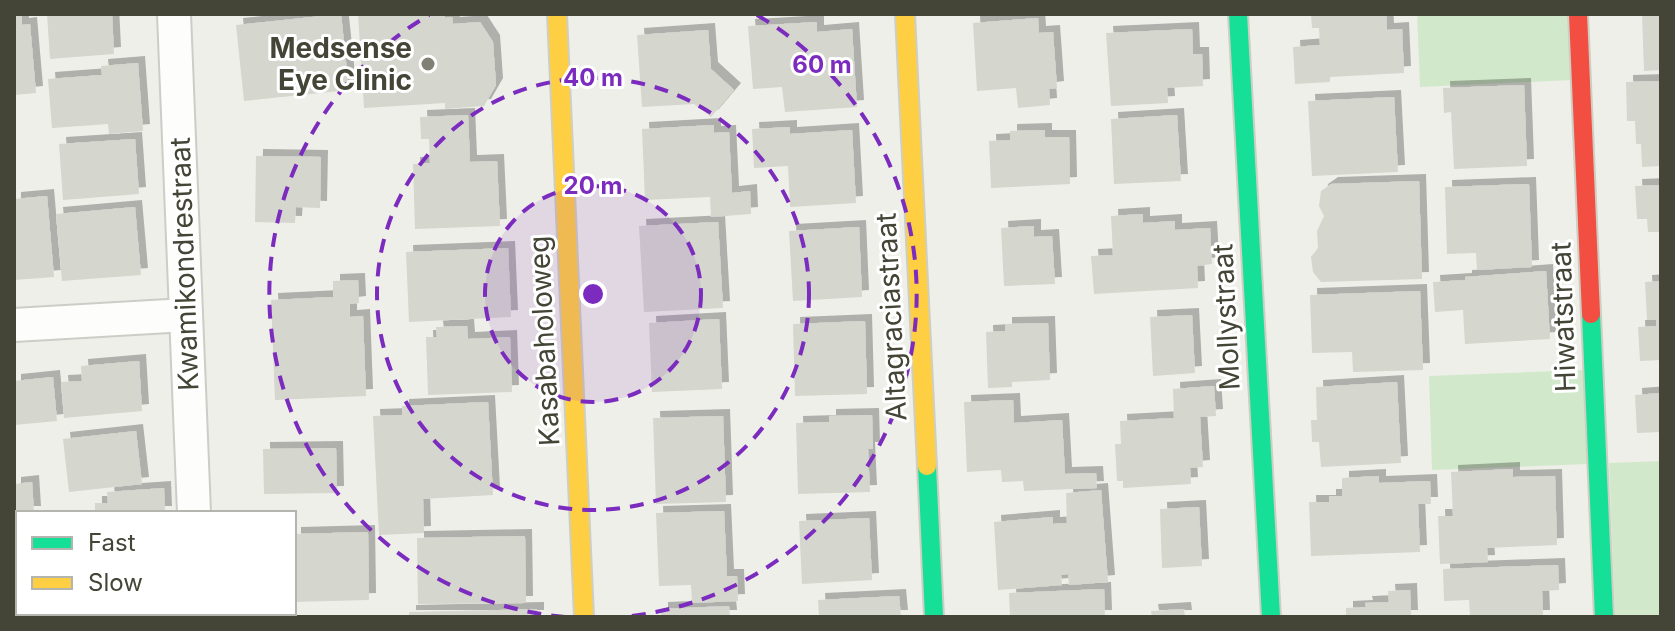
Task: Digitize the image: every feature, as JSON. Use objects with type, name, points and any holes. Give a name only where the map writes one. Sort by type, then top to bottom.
[{"type":"street","name":"Kwamikondrestraat","points":[[174,14],[194,511]]},
{"type":"street","name":"Kasabaholoweg","points":[[557,14],[584,617]]},
{"type":"street","name":"Altagraciastraat","points":[[905,14],[934,617]]},
{"type":"street","name":"Mollystraat","points":[[1238,14],[1271,617]]},
{"type":"street","name":"Hiwatstraat","points":[[1578,14],[1604,617]]},
{"type":"street","points":[[14,325],[186,315]]},
{"type":"green space","points":[[1417,14],[1569,14],[1572,80],[1420,87]]},
{"type":"green space","points":[[1584,370],[1588,464],[1432,470],[1429,376]]},
{"type":"green space","points":[[1661,461],[1661,617],[1615,617],[1609,463]]},
{"type":"building","points":[[14,14],[22,14],[22,25],[30,24],[36,93],[14,95]]},
{"type":"building","points":[[47,14],[112,14],[114,54],[50,59]]},
{"type":"building","points":[[341,14],[349,90],[244,101],[236,25]]},
{"type":"building","name":"Medsense Eye Clinic","points":[[358,14],[445,14],[445,18],[452,17],[453,24],[480,22],[493,42],[496,85],[484,106],[445,109],[445,103],[364,108]]},
{"type":"building","points":[[1311,14],[1386,14],[1387,30],[1402,29],[1404,73],[1330,77],[1330,82],[1295,84],[1293,47],[1320,45],[1319,28],[1312,28]]},
{"type":"building","points":[[1642,14],[1661,14],[1661,70],[1644,71]]},
{"type":"building","points":[[1038,18],[1039,33],[1053,32],[1057,88],[1049,89],[1050,105],[1018,108],[1016,88],[977,91],[973,23]]},
{"type":"building","points":[[817,22],[817,32],[852,29],[857,107],[785,112],[782,87],[753,89],[748,26]]},
{"type":"building","points":[[1192,29],[1193,54],[1202,54],[1203,86],[1167,88],[1168,103],[1111,106],[1106,33]]},
{"type":"building","points":[[708,30],[711,69],[734,90],[711,117],[694,104],[642,107],[637,35]]},
{"type":"building","points":[[138,63],[143,131],[109,134],[108,124],[52,128],[48,79],[102,75],[101,66]]},
{"type":"building","points":[[1659,81],[1661,166],[1642,167],[1641,144],[1636,144],[1635,121],[1627,121],[1626,82]]},
{"type":"building","points":[[1524,85],[1527,166],[1454,169],[1451,112],[1444,113],[1443,88]]},
{"type":"building","points":[[1394,97],[1398,172],[1312,176],[1308,101]]},
{"type":"building","points":[[468,115],[470,162],[497,161],[500,226],[415,229],[413,164],[430,163],[429,139],[421,139],[420,117]]},
{"type":"building","points":[[1177,115],[1181,181],[1114,184],[1111,119]]},
{"type":"building","points":[[714,125],[714,133],[729,132],[732,193],[750,191],[751,214],[711,217],[710,197],[645,200],[642,129]]},
{"type":"building","points":[[790,127],[790,134],[852,130],[856,203],[790,207],[788,166],[754,168],[752,129]]},
{"type":"building","points":[[1045,130],[1045,137],[1069,137],[1070,184],[991,188],[989,141],[1010,140],[1010,131]]},
{"type":"building","points":[[135,139],[139,194],[63,200],[59,144]]},
{"type":"building","points":[[256,156],[321,157],[320,208],[296,207],[295,223],[255,222]]},
{"type":"building","points":[[1419,181],[1422,279],[1321,282],[1313,272],[1311,257],[1318,248],[1317,231],[1324,216],[1319,206],[1321,191],[1331,184]]},
{"type":"building","points":[[1529,184],[1532,267],[1477,270],[1476,253],[1447,254],[1445,187]]},
{"type":"building","points":[[1661,185],[1661,232],[1648,232],[1647,219],[1637,219],[1635,186]]},
{"type":"building","points":[[47,196],[54,277],[14,280],[14,199]]},
{"type":"building","points":[[135,207],[141,275],[62,281],[56,214]]},
{"type":"building","points":[[1143,214],[1143,223],[1175,221],[1175,230],[1210,228],[1212,264],[1197,266],[1198,288],[1094,294],[1091,256],[1113,255],[1111,216]]},
{"type":"building","points":[[718,222],[723,308],[644,312],[639,226]]},
{"type":"building","points":[[1034,226],[1034,237],[1052,236],[1055,284],[1004,286],[1001,228]]},
{"type":"building","points":[[859,227],[862,297],[793,301],[789,231]]},
{"type":"building","points":[[508,248],[511,317],[409,322],[406,252]]},
{"type":"building","points":[[1546,271],[1550,339],[1465,344],[1463,310],[1435,312],[1433,282]]},
{"type":"building","points":[[358,280],[359,303],[350,304],[350,317],[363,316],[366,396],[275,400],[271,300],[333,297],[333,281]]},
{"type":"building","points":[[1661,281],[1661,360],[1640,361],[1638,327],[1656,326],[1656,320],[1647,320],[1645,282]]},
{"type":"building","points":[[1420,291],[1423,370],[1353,372],[1352,352],[1312,353],[1310,295]]},
{"type":"building","points":[[1192,315],[1195,373],[1153,376],[1150,317]]},
{"type":"building","points":[[719,319],[722,389],[652,392],[649,323]]},
{"type":"building","points":[[865,321],[867,394],[795,396],[793,324]]},
{"type":"building","points":[[1048,323],[1050,380],[1012,382],[1012,387],[988,388],[986,332],[1005,331],[1005,324]]},
{"type":"building","points":[[467,326],[468,339],[510,337],[512,392],[428,395],[426,337],[437,337],[436,327]]},
{"type":"building","points":[[139,361],[142,411],[64,418],[61,382],[82,381],[81,366]]},
{"type":"building","points":[[53,377],[57,421],[14,425],[14,381]]},
{"type":"building","points":[[1397,382],[1401,463],[1321,467],[1319,442],[1312,442],[1311,420],[1317,420],[1316,387]]},
{"type":"building","points":[[1214,386],[1216,416],[1200,417],[1203,467],[1190,468],[1191,484],[1123,488],[1123,481],[1117,481],[1115,444],[1121,444],[1120,421],[1174,418],[1173,389]]},
{"type":"building","points":[[1661,393],[1661,432],[1637,433],[1635,395]]},
{"type":"building","points":[[1013,400],[1014,423],[1062,420],[1065,474],[1096,473],[1097,488],[1024,491],[1023,481],[1002,482],[1001,470],[967,472],[964,402]]},
{"type":"building","points":[[488,402],[493,495],[423,499],[424,533],[379,535],[373,416],[402,415],[402,406]]},
{"type":"building","points":[[872,415],[873,449],[868,449],[870,492],[798,494],[796,423],[829,422],[829,416]]},
{"type":"building","points":[[723,416],[726,502],[656,504],[653,418]]},
{"type":"building","points":[[136,431],[142,484],[69,492],[63,439]]},
{"type":"building","points":[[336,448],[337,493],[264,494],[263,449]]},
{"type":"building","points":[[1513,469],[1513,477],[1555,476],[1557,545],[1487,548],[1488,562],[1440,564],[1438,516],[1453,516],[1451,472]]},
{"type":"building","points":[[1379,476],[1379,483],[1430,481],[1431,504],[1418,504],[1420,552],[1311,556],[1309,502],[1329,502],[1329,496],[1342,496],[1342,478]]},
{"type":"building","points":[[32,482],[34,511],[16,511],[16,533],[14,533],[14,484]]},
{"type":"building","points":[[164,488],[165,511],[95,511],[95,503],[108,503],[107,492]]},
{"type":"building","points":[[1101,490],[1108,582],[1069,585],[1068,574],[1061,575],[1062,585],[998,590],[994,522],[1053,517],[1053,524],[1067,523],[1066,493]]},
{"type":"building","points":[[1199,507],[1202,566],[1162,568],[1160,509]]},
{"type":"building","points":[[724,511],[727,576],[737,576],[738,601],[692,603],[691,585],[659,586],[656,513]]},
{"type":"building","points":[[869,518],[872,580],[802,584],[799,521]]},
{"type":"building","points":[[368,532],[369,600],[296,602],[296,534]]},
{"type":"building","points":[[525,536],[526,603],[418,604],[417,538]]},
{"type":"building","points":[[16,543],[16,615],[62,617],[14,617]]},
{"type":"building","points":[[1558,565],[1559,590],[1542,591],[1543,617],[1470,617],[1469,600],[1444,601],[1443,569]]},
{"type":"building","points":[[1104,589],[1105,617],[1010,617],[1009,593]]},
{"type":"building","points":[[1410,590],[1411,617],[1346,617],[1346,608],[1389,602],[1388,591]]},
{"type":"building","points":[[899,596],[901,617],[819,617],[818,600]]},
{"type":"building","points":[[729,606],[730,617],[661,617],[661,609]]},
{"type":"building","points":[[537,609],[537,617],[409,617],[409,612]]},
{"type":"building","points":[[1184,609],[1185,617],[1152,617],[1151,611]]},
{"type":"building","points":[[80,615],[168,615],[168,617]]},
{"type":"traffic: fast","points":[[1238,14],[1271,617]]},
{"type":"traffic: fast","points":[[1591,314],[1604,617]]},
{"type":"traffic: fast","points":[[927,466],[934,617]]},
{"type":"traffic: slow","points":[[557,14],[584,617]]},
{"type":"traffic: slow","points":[[905,14],[927,466]]},
{"type":"traffic: jam","points":[[1578,14],[1591,314]]},
{"type":"place","name":"Medsense Eye Clinic","points":[[428,64]]}]
